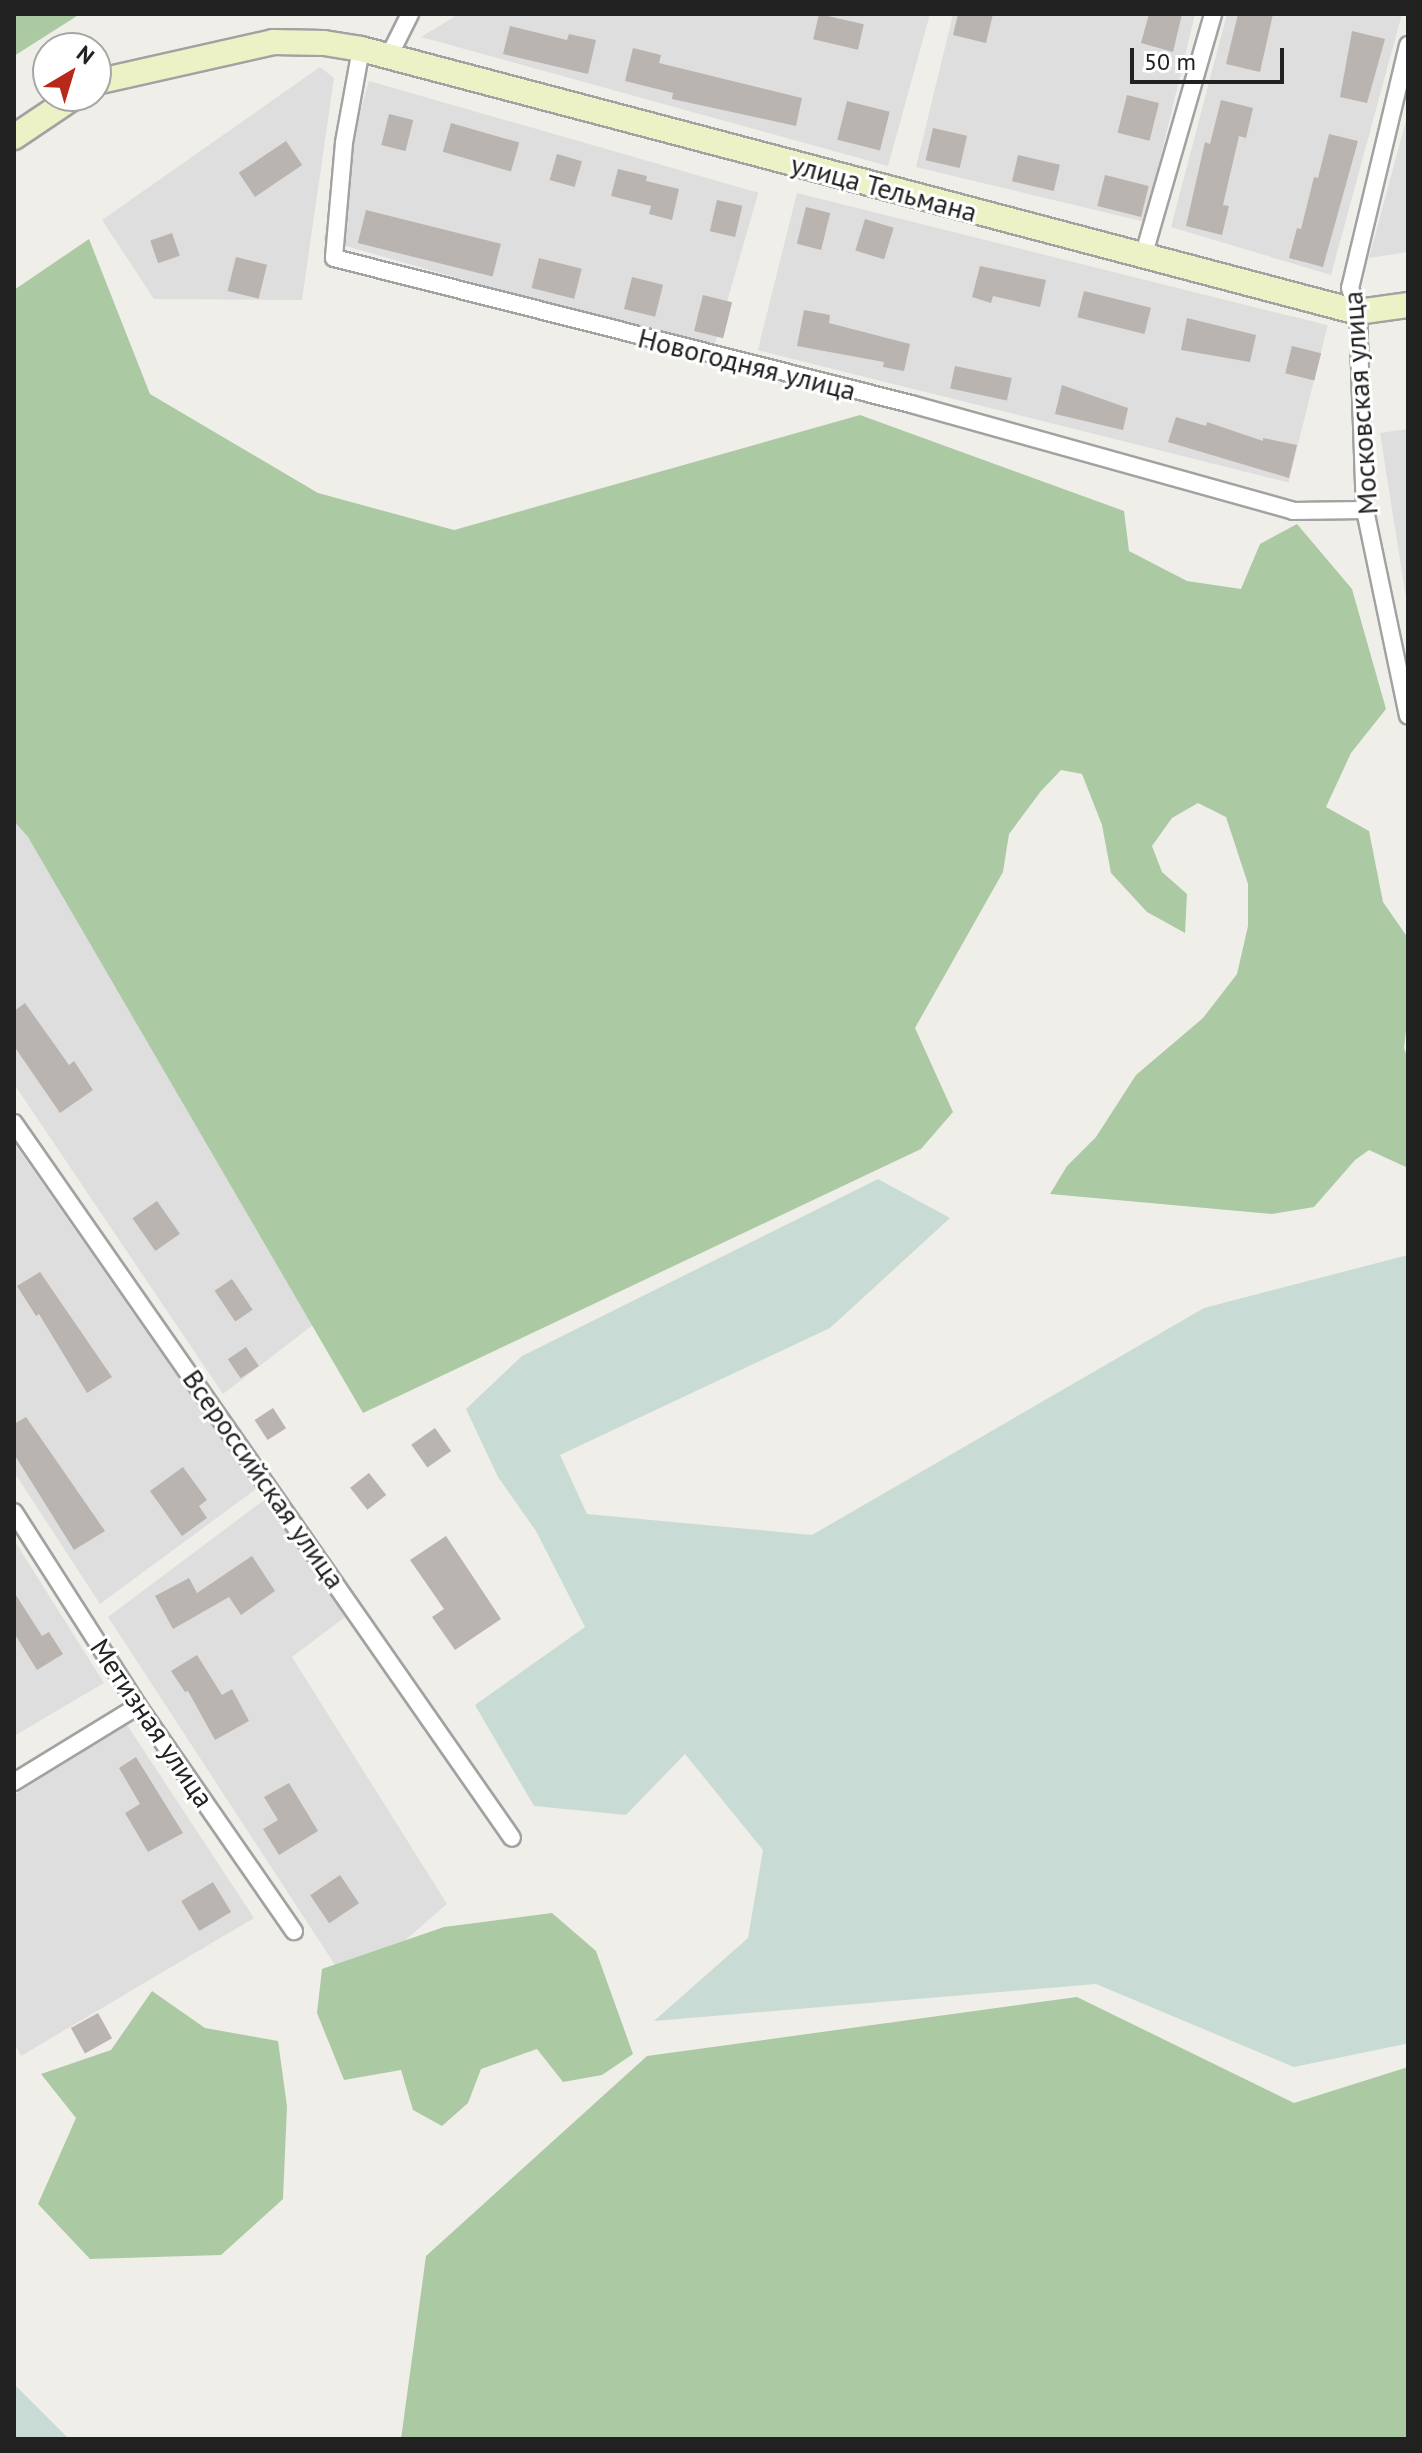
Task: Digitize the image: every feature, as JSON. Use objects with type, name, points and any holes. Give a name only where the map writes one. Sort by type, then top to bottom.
[{"type":"street","points":[[389,56],[410,14]]},
{"type":"street","points":[[1143,257],[1213,14]]},
{"type":"street","name":"улица Тельмана","points":[[112,78],[273,42],[324,43],[361,49],[1358,312],[1408,305]]},
{"type":"street","name":"Московская улица","points":[[1408,45],[1350,288],[1358,312],[1365,510],[1408,716]]},
{"type":"street","name":"Новогодняя улица","points":[[361,49],[344,143],[334,258],[911,404],[1293,511],[1365,510]]},
{"type":"street","points":[[14,137],[51,112]]},
{"type":"street","name":"Всероссийская улица","points":[[14,1123],[512,1838]]},
{"type":"street","name":"Метизная улица","points":[[14,1512],[138,1706],[294,1931]]},
{"type":"street","points":[[14,1782],[138,1706]]},
{"type":"shaded area","points":[[459,14],[930,14],[888,166],[421,37]]},
{"type":"shaded area","points":[[953,14],[1195,14],[1145,222],[916,167]]},
{"type":"shaded area","points":[[1227,14],[1402,14],[1331,275],[1171,227]]},
{"type":"shaded area","points":[[320,67],[334,78],[302,300],[154,299],[102,220]]},
{"type":"shaded area","points":[[369,81],[758,193],[713,351],[324,240]]},
{"type":"shaded area","points":[[1408,113],[1408,252],[1369,258]]},
{"type":"shaded area","points":[[797,193],[1328,325],[1289,483],[758,350]]},
{"type":"shaded area","points":[[1408,429],[1408,611],[1380,433]]},
{"type":"shaded area","points":[[14,797],[331,1311],[223,1394],[14,1084]]},
{"type":"shaded area","points":[[14,1143],[256,1489],[100,1604],[14,1472]]},
{"type":"shaded area","points":[[878,1179],[950,1218],[830,1328],[560,1455],[587,1514],[812,1535],[1204,1308],[1408,1255],[1408,2042],[1405,2044],[1294,2067],[1096,1984],[654,2021],[748,1938],[763,1850],[685,1754],[626,1815],[534,1806],[475,1705],[585,1627],[536,1531],[498,1477],[466,1409],[522,1356]]},
{"type":"shaded area","points":[[264,1500],[345,1617],[292,1657],[447,1904],[350,1988],[108,1617]]},
{"type":"shaded area","points":[[14,1540],[104,1683],[14,1736]]},
{"type":"shaded area","points":[[127,1725],[254,1918],[21,2056],[14,2043],[14,1795]]},
{"type":"shaded area","points":[[14,2384],[69,2439],[14,2439]]},
{"type":"green space","points":[[14,14],[80,14],[52,32],[32,32],[32,45],[14,56]]},
{"type":"green space","points":[[89,239],[150,394],[318,493],[454,530],[860,415],[1124,511],[1129,551],[1187,581],[1241,589],[1260,544],[1297,524],[1352,589],[1386,709],[1351,753],[1326,807],[1369,831],[1383,902],[1408,938],[1408,1012],[1404,1048],[1408,1059],[1408,1168],[1369,1150],[1355,1160],[1314,1207],[1272,1214],[1050,1194],[1067,1166],[1096,1137],[1136,1075],[1203,1018],[1237,974],[1248,926],[1248,884],[1226,817],[1198,803],[1172,818],[1152,846],[1162,872],[1187,894],[1185,933],[1147,912],[1111,873],[1102,825],[1082,774],[1061,770],[1009,834],[1003,872],[915,1028],[953,1112],[921,1149],[363,1413],[28,837],[14,821],[14,290]]},
{"type":"green space","points":[[552,1913],[596,1951],[633,2054],[602,2075],[563,2082],[537,2049],[481,2069],[468,2103],[442,2126],[413,2110],[401,2070],[344,2080],[317,2013],[322,1969],[444,1927]]},
{"type":"green space","points":[[152,1991],[205,2028],[278,2041],[287,2106],[283,2199],[221,2255],[90,2259],[38,2204],[76,2118],[41,2074],[111,2050]]},
{"type":"green space","points":[[1077,1997],[1294,2103],[1408,2067],[1408,2439],[401,2439],[426,2256],[647,2056]]},
{"type":"building","points":[[819,14],[864,24],[858,50],[813,39]]},
{"type":"building","points":[[958,14],[993,14],[986,43],[953,35]]},
{"type":"building","points":[[1149,14],[1182,14],[1173,52],[1141,43]]},
{"type":"building","points":[[1238,14],[1273,14],[1260,72],[1226,64]]},
{"type":"building","points":[[510,26],[567,40],[569,34],[596,40],[588,74],[503,54]]},
{"type":"building","points":[[1352,31],[1385,39],[1367,103],[1340,97]]},
{"type":"building","points":[[633,48],[661,55],[659,63],[802,98],[796,126],[672,99],[673,93],[625,81]]},
{"type":"building","points":[[1127,95],[1159,103],[1150,141],[1118,133]]},
{"type":"building","points":[[1221,100],[1253,108],[1246,138],[1239,136],[1223,205],[1229,206],[1222,235],[1186,226],[1205,142],[1210,144]]},
{"type":"building","points":[[847,101],[890,112],[880,150],[837,140]]},
{"type":"building","points":[[389,114],[413,120],[406,151],[381,145]]},
{"type":"building","points":[[451,123],[519,143],[511,171],[443,152]]},
{"type":"building","points":[[933,128],[967,136],[960,168],[926,160]]},
{"type":"building","points":[[1329,134],[1358,141],[1323,267],[1289,258],[1297,228],[1301,229],[1314,177],[1318,178]]},
{"type":"building","points":[[286,141],[302,165],[255,197],[239,173]]},
{"type":"building","points":[[557,154],[582,161],[575,187],[550,180]]},
{"type":"building","points":[[1018,155],[1060,165],[1054,191],[1012,181]]},
{"type":"building","points":[[618,169],[647,176],[646,181],[679,189],[672,220],[649,214],[651,206],[611,196]]},
{"type":"building","points":[[1105,175],[1149,186],[1141,217],[1097,206]]},
{"type":"building","points":[[717,200],[742,206],[735,237],[710,231]]},
{"type":"building","points":[[806,207],[830,213],[821,250],[797,244]]},
{"type":"building","points":[[366,210],[501,244],[493,277],[358,243]]},
{"type":"building","points":[[865,219],[894,228],[884,259],[855,251]]},
{"type":"building","points":[[172,233],[180,256],[158,263],[150,240]]},
{"type":"building","points":[[236,257],[267,265],[259,299],[228,291]]},
{"type":"building","points":[[539,258],[582,269],[574,299],[532,288]]},
{"type":"building","points":[[980,266],[1046,280],[1040,307],[993,296],[991,303],[972,297]]},
{"type":"building","points":[[632,277],[663,285],[655,317],[624,309]]},
{"type":"building","points":[[1084,291],[1151,308],[1144,334],[1077,317]]},
{"type":"building","points":[[703,295],[732,302],[723,338],[694,331]]},
{"type":"building","points":[[804,310],[830,315],[829,323],[910,344],[904,371],[883,367],[884,362],[797,346]]},
{"type":"building","points":[[1187,318],[1256,335],[1250,362],[1181,350]]},
{"type":"building","points":[[1292,346],[1321,353],[1314,380],[1285,373]]},
{"type":"building","points":[[955,366],[1012,378],[1007,401],[950,388]]},
{"type":"building","points":[[1062,385],[1128,408],[1123,430],[1055,414]]},
{"type":"building","points":[[1176,417],[1206,426],[1207,422],[1263,441],[1263,438],[1297,445],[1289,478],[1168,442]]},
{"type":"building","points":[[25,1003],[69,1065],[74,1061],[93,1090],[60,1113],[14,1046],[14,1011]]},
{"type":"building","points":[[157,1201],[180,1234],[155,1251],[132,1218]]},
{"type":"building","points":[[40,1272],[112,1377],[87,1393],[39,1314],[36,1316],[17,1286]]},
{"type":"building","points":[[232,1279],[253,1310],[235,1321],[215,1291]]},
{"type":"building","points":[[246,1347],[259,1366],[241,1378],[228,1359]]},
{"type":"building","points":[[273,1408],[286,1428],[268,1440],[255,1420]]},
{"type":"building","points":[[26,1417],[105,1531],[74,1550],[14,1454],[14,1424]]},
{"type":"building","points":[[435,1428],[451,1451],[427,1468],[411,1445]]},
{"type":"building","points":[[183,1467],[207,1500],[199,1506],[207,1518],[182,1536],[150,1491]]},
{"type":"building","points":[[369,1473],[386,1495],[367,1510],[350,1488]]},
{"type":"building","points":[[446,1536],[501,1619],[455,1650],[432,1617],[444,1609],[410,1560]]},
{"type":"building","points":[[252,1556],[275,1591],[241,1615],[229,1597],[173,1629],[155,1596],[189,1578],[197,1593]]},
{"type":"building","points":[[14,1592],[42,1636],[49,1632],[63,1654],[37,1670],[14,1633]]},
{"type":"building","points":[[197,1655],[222,1695],[232,1689],[249,1721],[215,1740],[188,1691],[185,1692],[171,1671]]},
{"type":"building","points":[[136,1757],[183,1833],[148,1852],[125,1813],[140,1804],[119,1768]]},
{"type":"building","points":[[289,1783],[318,1831],[279,1855],[263,1829],[278,1820],[264,1797]]},
{"type":"building","points":[[340,1875],[359,1903],[329,1923],[310,1895]]},
{"type":"building","points":[[213,1882],[231,1912],[199,1931],[181,1901]]},
{"type":"building","points":[[98,2013],[112,2038],[85,2053],[71,2028]]}]
